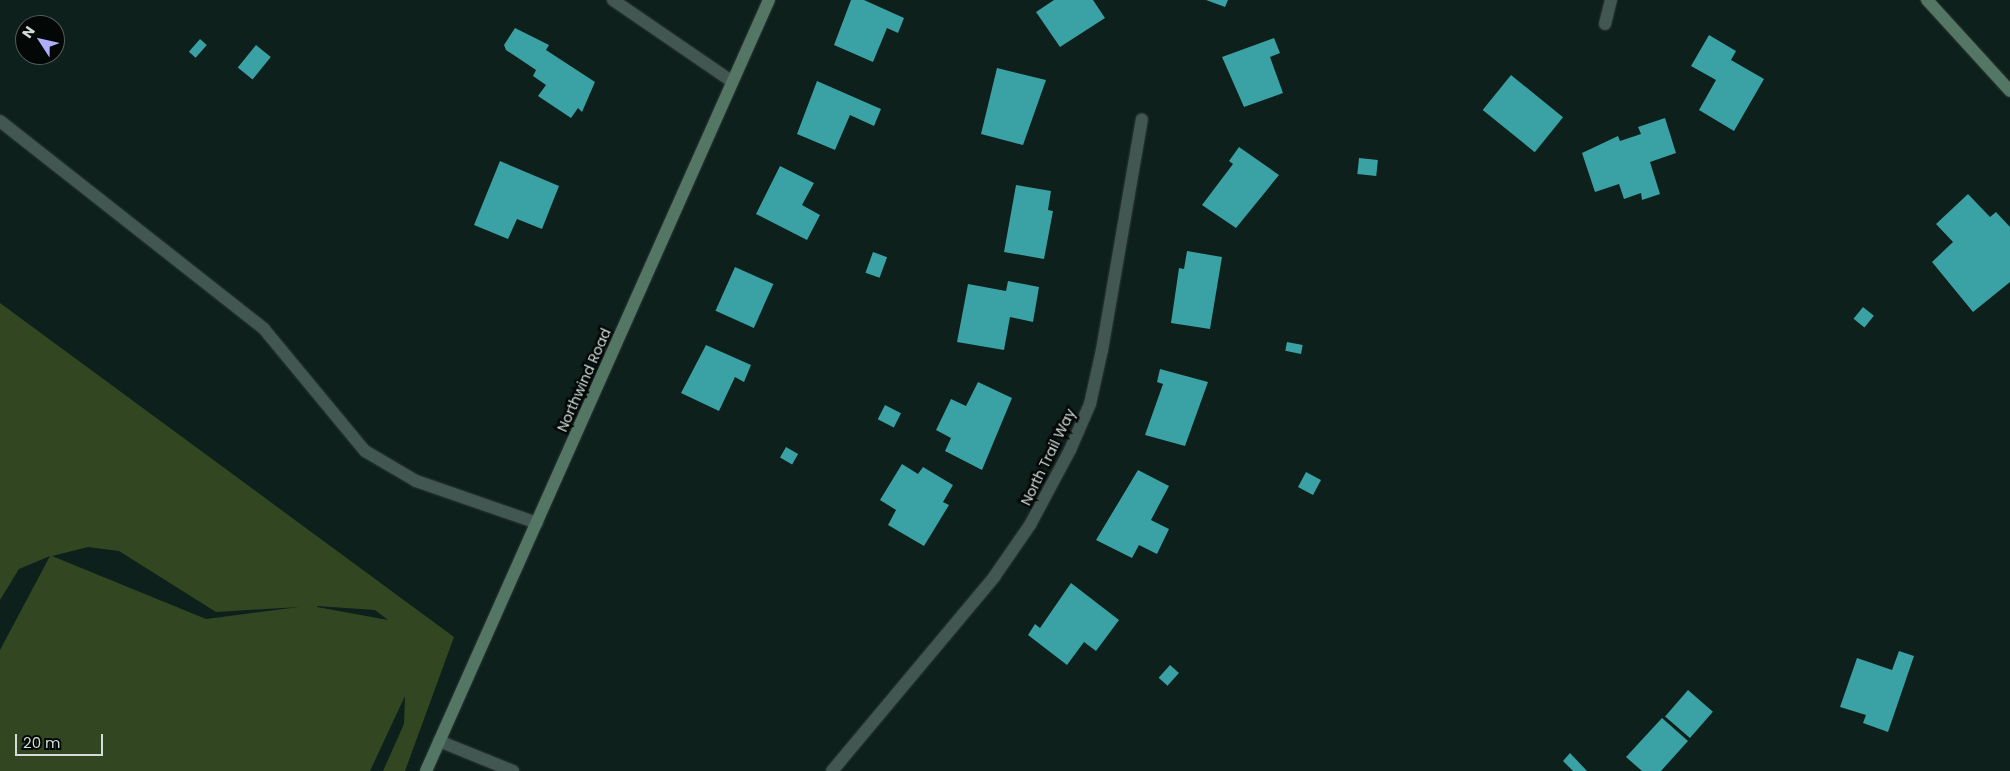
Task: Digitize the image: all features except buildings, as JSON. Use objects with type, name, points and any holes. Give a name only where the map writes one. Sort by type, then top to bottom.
[{"type":"street","points":[[613,0],[730,80]]},
{"type":"street","name":"Northwind Road","points":[[426,771],[537,523],[730,80],[769,0]]},
{"type":"street","points":[[1605,24],[1611,0]]},
{"type":"street","points":[[1927,0],[2010,91]]},
{"type":"street","name":"North Trail Way","points":[[832,771],[994,577],[1043,503],[1070,450],[1090,404],[1102,350],[1142,119]]},
{"type":"street","points":[[0,121],[264,329],[365,451],[416,481],[537,523]]},
{"type":"street","points":[[439,741],[513,771]]},
{"type":"green space","points":[[0,303],[454,637],[405,771],[383,771],[404,724],[405,696],[370,771],[0,771],[0,650],[50,556],[19,569],[0,600]],"holes":[[[88,547],[119,551],[216,612],[299,607],[206,619],[52,556]],[[317,607],[375,610],[388,620]]]}]
